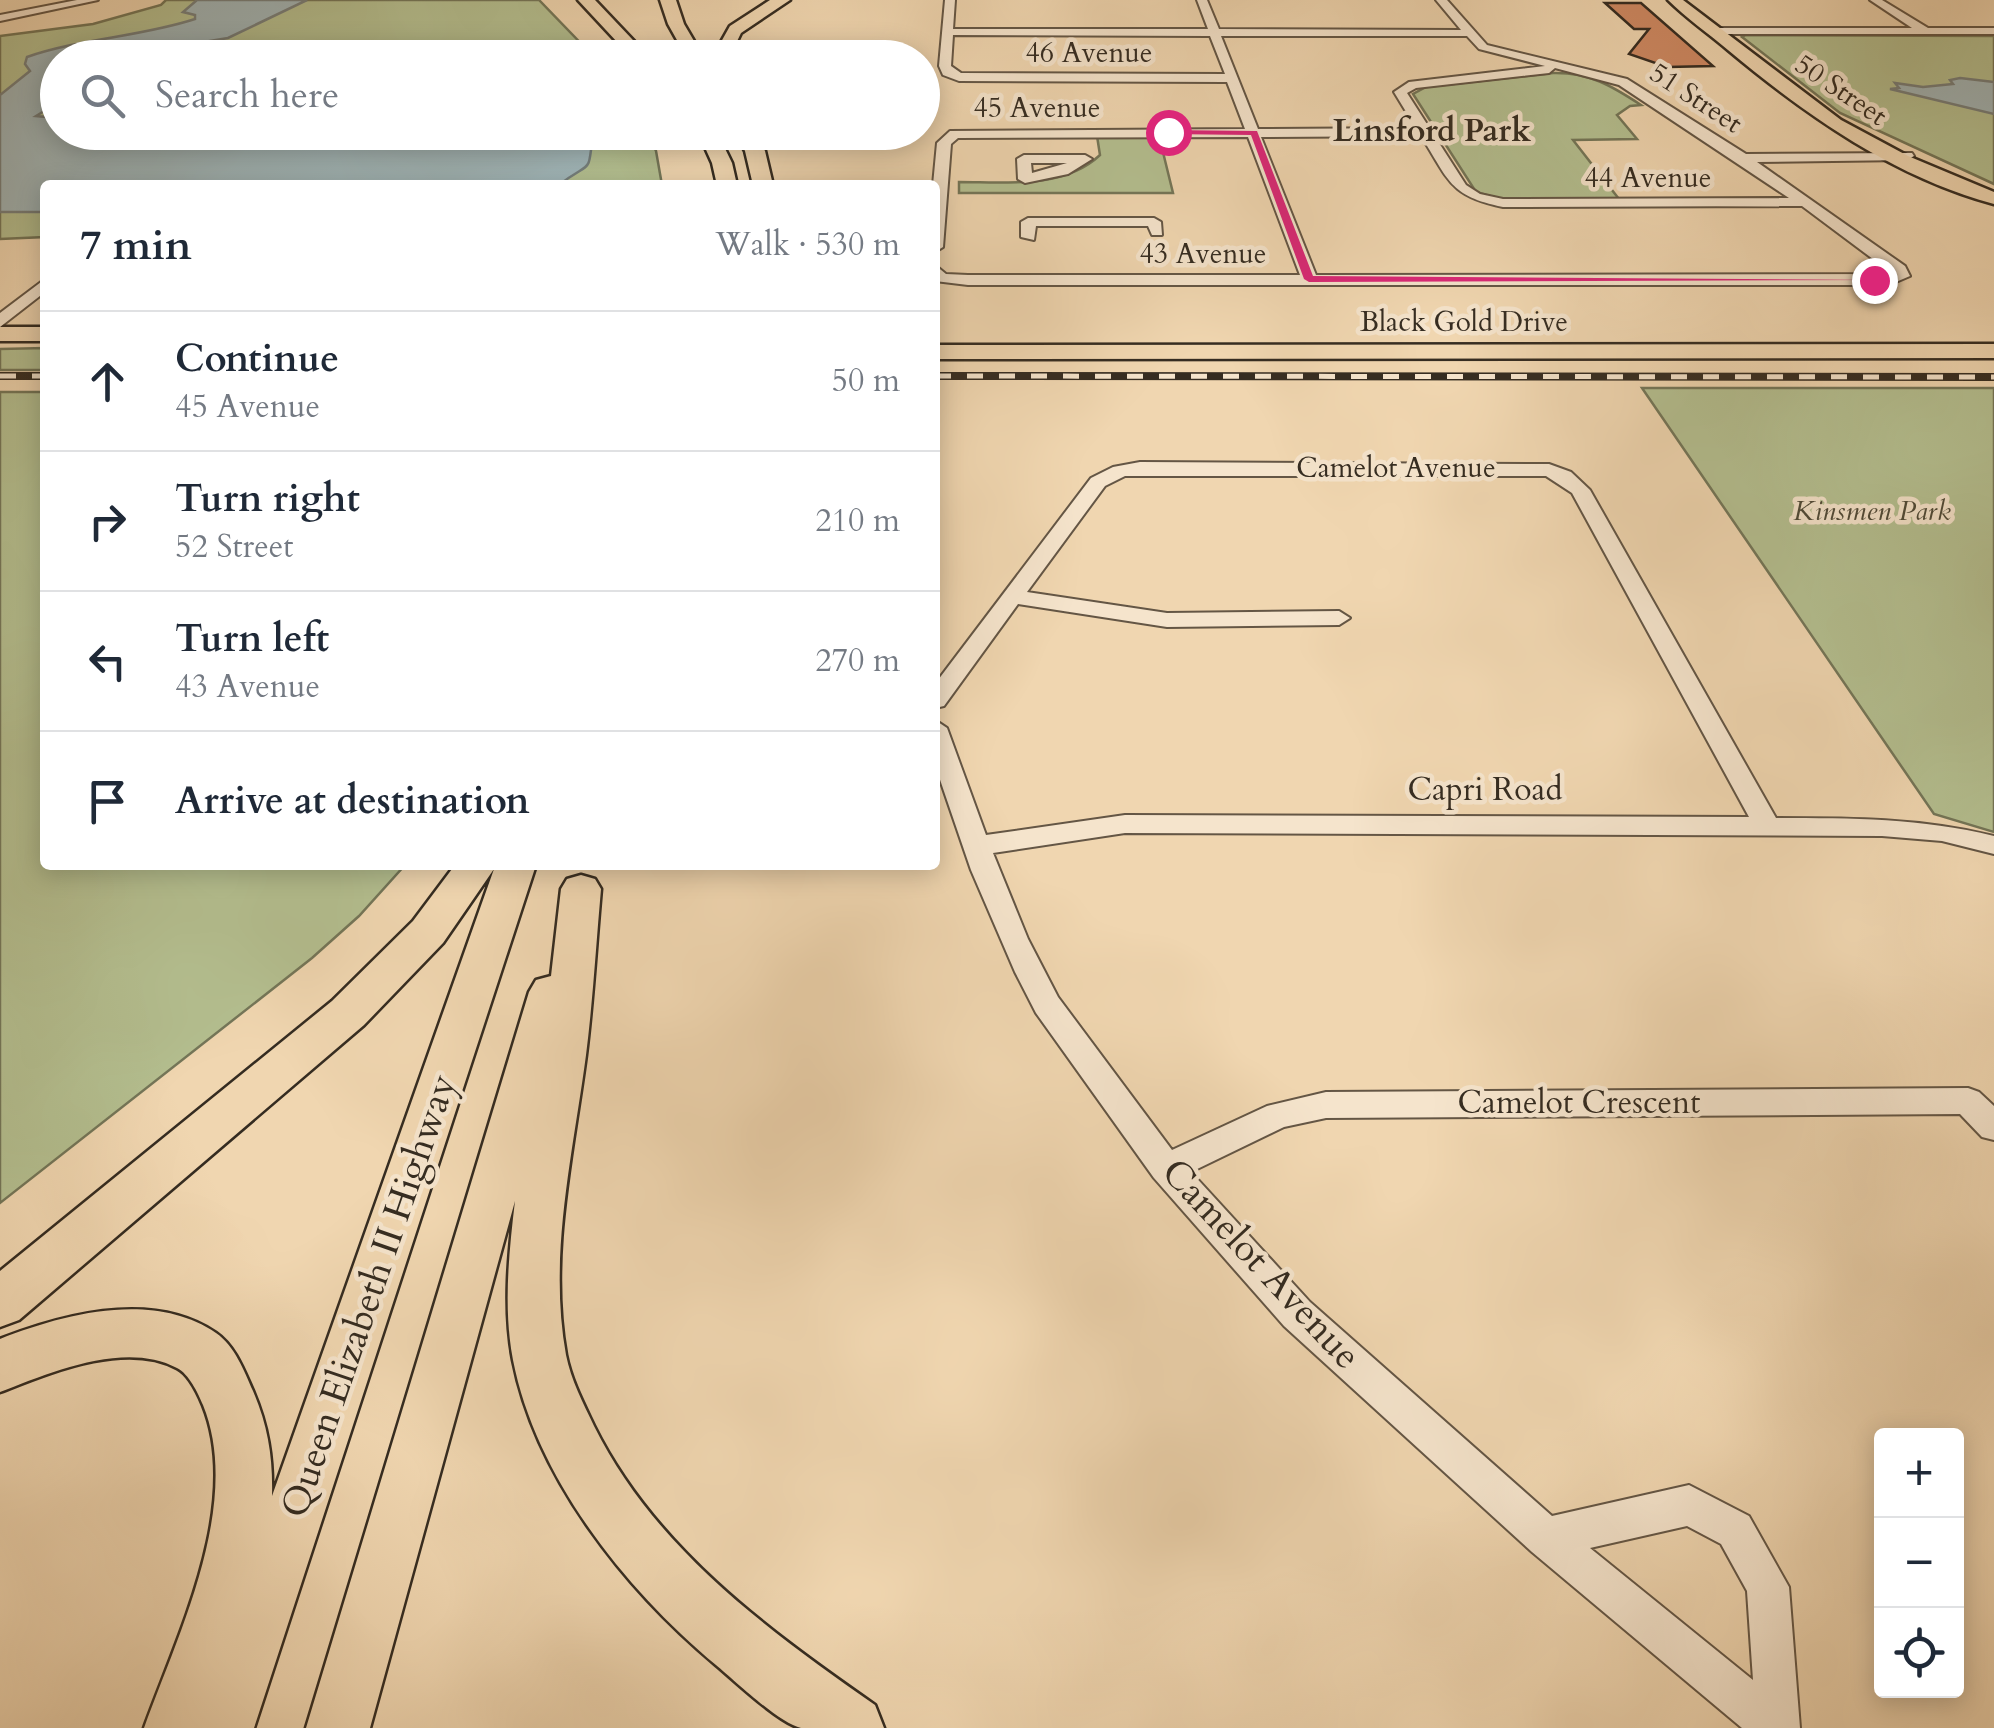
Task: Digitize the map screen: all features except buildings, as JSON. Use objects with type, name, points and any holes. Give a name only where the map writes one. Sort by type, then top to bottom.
[{"type":"highway","points":[[586,0],[625,40]]},
{"type":"highway","points":[[668,0],[685,40]]},
{"type":"highway","points":[[726,40],[736,28],[782,0]]},
{"type":"highway","points":[[712,150],[722,163]]},
{"type":"highway","points":[[716,150],[726,180]]},
{"type":"highway","points":[[753,150],[762,180]]},
{"type":"highway","points":[[0,1303],[348,1013],[428,932],[474,870]]},
{"type":"highway","name":"Queen Elizabeth II Highway","points":[[222,1728],[514,870]]},
{"type":"highway","points":[[338,1728],[585,877]]},
{"type":"highway","points":[[585,877],[534,1251],[540,1357],[554,1402],[574,1454],[639,1546],[670,1582],[744,1650],[852,1728]]},
{"type":"highway","points":[[0,1366],[51,1347],[102,1336],[151,1336],[197,1349],[234,1404],[245,1439],[244,1506],[232,1559],[176,1728]]},
{"type":"main road","name":"50 Street","points":[[1675,0],[1719,31]]},
{"type":"main road","name":"50 Street","points":[[1685,0],[1816,111],[1901,156],[1994,195]]},
{"type":"main road","points":[[0,334],[40,334]]},
{"type":"main road","points":[[0,343],[40,343]]},
{"type":"main road","name":"Black Gold Drive","points":[[940,352],[1994,351]]},
{"type":"street","points":[[0,18],[93,0]]},
{"type":"street","points":[[950,0],[948,32],[1468,33]]},
{"type":"street","points":[[1202,0],[1309,279]]},
{"type":"street","name":"51 Street","points":[[1441,0],[1482,47],[1623,82],[1808,202],[1899,269],[1902,276],[1896,278]]},
{"type":"street","points":[[1875,0],[1925,31]]},
{"type":"street","points":[[1719,31],[1994,31]]},
{"type":"street","name":"46 Avenue","points":[[948,32],[946,72],[959,77],[1232,78]]},
{"type":"street","points":[[1425,132],[1400,92],[1406,86],[1570,67]]},
{"type":"street","points":[[1082,132],[1086,159]]},
{"type":"street","name":"45 Avenue","points":[[940,189],[944,143],[949,135],[1425,132]]},
{"type":"street","name":"44 Avenue","points":[[1425,132],[1461,188],[1488,201],[1808,202]]},
{"type":"street","points":[[1743,158],[1901,156]]},
{"type":"street","points":[[1029,237],[1028,222],[1154,222],[1157,232]]},
{"type":"street","name":"43 Avenue","points":[[940,277],[968,280],[1896,278]]},
{"type":"street","points":[[0,322],[40,288]]},
{"type":"street","name":"Camelot Avenue","points":[[940,692],[1098,482],[1120,471],[1549,470],[1564,476],[1580,490],[1767,826]]},
{"type":"street","points":[[1013,597],[1167,620],[1339,618]]},
{"type":"street","name":"Camelot Avenue","points":[[940,742],[976,846],[1021,956],[1047,1004],[1166,1168],[1298,1314],[1546,1538],[1778,1728]]},
{"type":"street","name":"Capri Road","points":[[976,846],[1126,824],[1916,829],[1994,845]]},
{"type":"street","name":"Camelot Crescent","points":[[1166,1168],[1278,1115],[1341,1105],[1968,1101],[1994,1127]]},
{"type":"street","name":"Camelot Avenue","points":[[1546,1538],[1689,1505],[1736,1530],[1768,1586],[1778,1728]]},
{"type":"green space","points":[[166,0],[539,0],[578,40],[40,40],[40,150],[656,150],[661,180],[40,180],[40,237],[0,239],[0,36],[93,24],[161,5]]},
{"type":"green space","points":[[1994,36],[1994,184],[1840,113],[1742,37]]},
{"type":"green space","name":"Linsford Park","points":[[1553,73],[1600,82],[1641,105],[1630,106],[1617,115],[1637,139],[1573,140],[1619,199],[1500,199],[1476,192],[1413,94],[1426,87]]},
{"type":"green space","points":[[1097,136],[1159,136],[1173,193],[959,193],[959,182],[1034,181],[1069,174],[1100,155]]},
{"type":"green space","points":[[40,348],[40,370],[0,370],[0,349]]},
{"type":"green space","name":"Kinsmen Park","points":[[1642,388],[1994,388],[1994,832],[1934,814]]},
{"type":"green space","points":[[0,392],[40,392],[40,870],[400,870],[359,916],[312,958],[0,1203]]},
{"type":"shaded area","points":[[197,0],[307,0],[228,38],[100,40],[195,19],[195,15],[183,12]]},
{"type":"shaded area","points":[[40,54],[40,114],[36,116],[40,116],[40,150],[591,150],[589,162],[566,180],[40,180],[40,212],[0,212],[0,95],[30,71],[25,64],[27,57]]},
{"type":"shaded area","points":[[1950,80],[1994,82],[1994,114],[1890,89],[1899,88],[1895,83],[1923,87],[1953,84]]},
{"type":"railway","points":[[0,376],[40,376]]},
{"type":"railway","points":[[940,376],[1994,377]]},
{"type":"district","name":"Linsford Park","points":[[1432,131]]},
{"type":"route","points":[[1168,132],[1254,132],[1309,279],[1874,280]]}]
